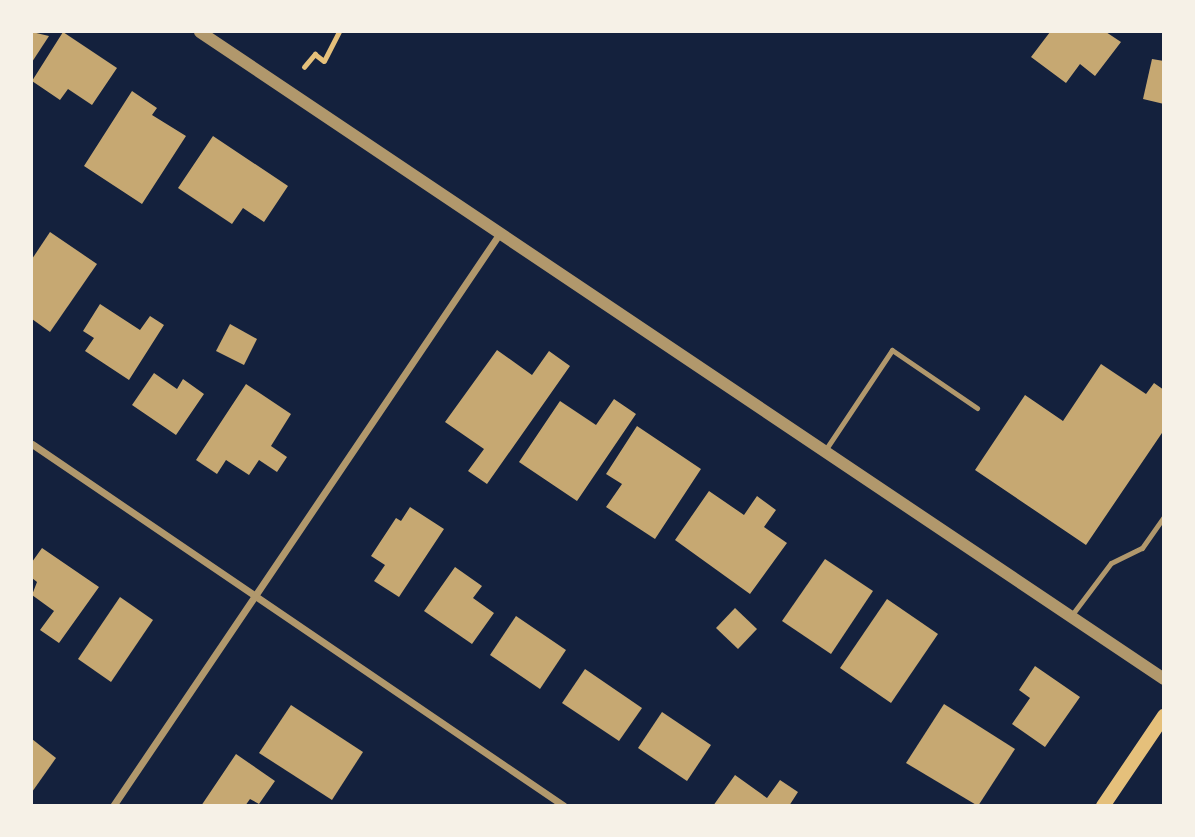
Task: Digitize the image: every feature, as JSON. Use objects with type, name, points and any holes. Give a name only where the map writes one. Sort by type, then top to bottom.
[{"type":"main road","points":[[1103,806],[1164,716]]},
{"type":"street","points":[[200,32],[1164,679]]},
{"type":"street","points":[[113,806],[500,233]]},
{"type":"street","points":[[32,444],[564,806]]},
{"type":"lane","points":[[824,452],[892,351],[977,408]]},
{"type":"lane","points":[[1071,617],[1111,563],[1142,548],[1164,517]]},
{"type":"path","points":[[304,67],[314,54],[324,61],[339,32]]},
{"type":"building","points":[[32,32],[49,36],[32,62]]},
{"type":"building","points":[[63,32],[117,68],[92,105],[68,89],[60,100],[32,81]]},
{"type":"building","points":[[1050,32],[1106,32],[1121,42],[1095,76],[1080,64],[1066,83],[1031,57]]},
{"type":"building","points":[[1152,59],[1164,61],[1164,104],[1143,99]]},
{"type":"building","points":[[132,91],[157,108],[152,115],[186,136],[142,204],[84,166]]},
{"type":"building","points":[[213,136],[288,186],[264,222],[243,208],[232,224],[178,188]]},
{"type":"building","points":[[50,232],[97,264],[50,332],[32,319],[32,259]]},
{"type":"building","points":[[100,304],[140,330],[150,316],[164,325],[129,380],[85,351],[94,338],[83,331]]},
{"type":"building","points":[[230,324],[257,339],[244,365],[216,351]]},
{"type":"building","points":[[497,350],[532,375],[549,351],[570,366],[487,484],[468,471],[484,449],[445,422]]},
{"type":"building","points":[[1101,364],[1146,394],[1154,383],[1164,390],[1164,430],[1086,545],[975,470],[1025,395],[1063,421]]},
{"type":"building","points":[[154,373],[177,389],[183,379],[204,394],[176,435],[132,405]]},
{"type":"building","points":[[246,384],[291,414],[271,446],[287,457],[277,472],[259,460],[249,475],[226,460],[217,474],[196,460]]},
{"type":"building","points":[[614,399],[636,414],[577,501],[519,462],[560,401],[596,425]]},
{"type":"building","points":[[637,426],[701,469],[655,539],[606,507],[622,484],[606,474]]},
{"type":"building","points":[[709,491],[744,515],[757,496],[776,510],[764,527],[787,543],[750,594],[675,540]]},
{"type":"building","points":[[410,507],[444,529],[399,597],[374,581],[385,565],[371,556],[396,518],[401,521]]},
{"type":"building","points":[[42,548],[99,587],[59,643],[40,630],[54,611],[32,595],[37,582],[32,578],[32,562]]},
{"type":"building","points":[[825,559],[873,591],[831,654],[782,621]]},
{"type":"building","points":[[455,567],[482,586],[473,598],[494,613],[472,644],[424,611]]},
{"type":"building","points":[[120,597],[153,620],[111,682],[78,659]]},
{"type":"building","points":[[887,599],[938,634],[891,703],[840,668]]},
{"type":"building","points":[[735,608],[757,629],[738,649],[716,628]]},
{"type":"building","points":[[516,616],[566,650],[540,689],[490,655]]},
{"type":"building","points":[[1035,666],[1080,697],[1045,747],[1012,724],[1030,698],[1019,690]]},
{"type":"building","points":[[585,669],[642,708],[619,741],[562,703]]},
{"type":"building","points":[[944,704],[1015,749],[978,806],[906,763]]},
{"type":"building","points":[[291,705],[363,752],[332,800],[259,753]]},
{"type":"building","points":[[662,712],[711,745],[687,781],[638,748]]},
{"type":"building","points":[[32,739],[56,758],[32,792]]},
{"type":"building","points":[[236,754],[275,781],[259,804],[250,799],[245,806],[201,806]]},
{"type":"building","points":[[735,775],[767,798],[780,780],[798,792],[789,806],[713,806]]}]
